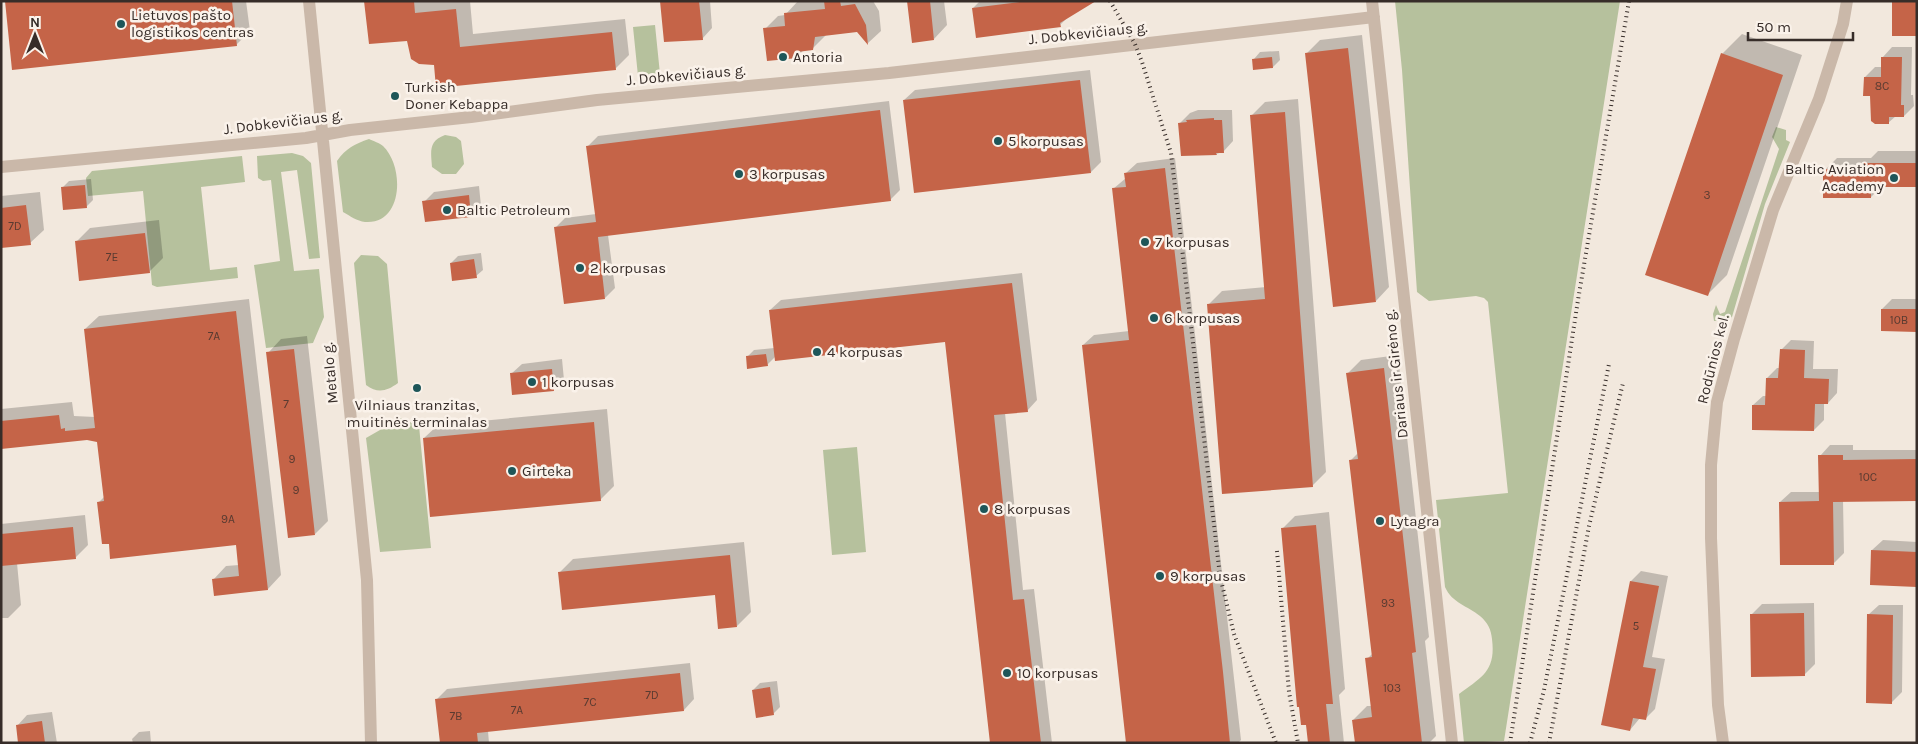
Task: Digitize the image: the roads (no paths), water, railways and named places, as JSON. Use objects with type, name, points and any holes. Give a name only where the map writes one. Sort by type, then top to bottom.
[{"type":"street","name":"Metalo g.","points":[[309,1],[367,580],[371,743]]},
{"type":"street","name":"Dariaus ir Girėno g.","points":[[1372,1],[1452,743]]},
{"type":"street","name":"Rodūnios kel.","points":[[1723,743],[1718,705],[1711,538],[1711,465],[1717,402],[1773,210],[1819,99],[1843,24],[1847,1]]},
{"type":"street","name":"J. Dobkevičiaus g.","points":[[1,167],[322,135],[597,100],[933,68],[1374,17]]},
{"type":"railway","points":[[1110,1],[1135,44],[1171,153],[1220,576],[1234,634],[1276,743]]},
{"type":"railway","points":[[1510,743],[1578,300],[1629,1]]},
{"type":"railway","points":[[1530,743],[1544,690],[1609,364]]},
{"type":"railway","points":[[1549,743],[1589,526],[1623,383]]},
{"type":"railway","points":[[1277,551],[1289,692],[1298,743]]},
{"type":"place","name":"Lietuvos pašto logistikos centras","points":[[121,24]]},
{"type":"place","name":"Antoria","points":[[783,57]]},
{"type":"place","name":"Turkish Doner Kebappa","points":[[395,96]]},
{"type":"place","name":"5 korpusas","points":[[998,141]]},
{"type":"place","name":"3 korpusas","points":[[739,174]]},
{"type":"place","name":"Baltic Aviation Academy","points":[[1894,178]]},
{"type":"place","name":"Baltic Petroleum","points":[[447,210]]},
{"type":"place","name":"7 korpusas","points":[[1145,242]]},
{"type":"place","name":"2 korpusas","points":[[580,268]]},
{"type":"place","name":"6 korpusas","points":[[1154,318]]},
{"type":"place","name":"4 korpusas","points":[[817,352]]},
{"type":"place","name":"1 korpusas","points":[[532,382]]},
{"type":"place","name":"Vilniaus tranzitas, muitinės terminalas","points":[[417,388]]},
{"type":"place","name":"Girteka","points":[[512,471]]},
{"type":"place","name":"8 korpusas","points":[[984,509]]},
{"type":"place","name":"Lytagra","points":[[1380,521]]},
{"type":"place","name":"9 korpusas","points":[[1160,576]]},
{"type":"place","name":"10 korpusas","points":[[1007,673]]}]
